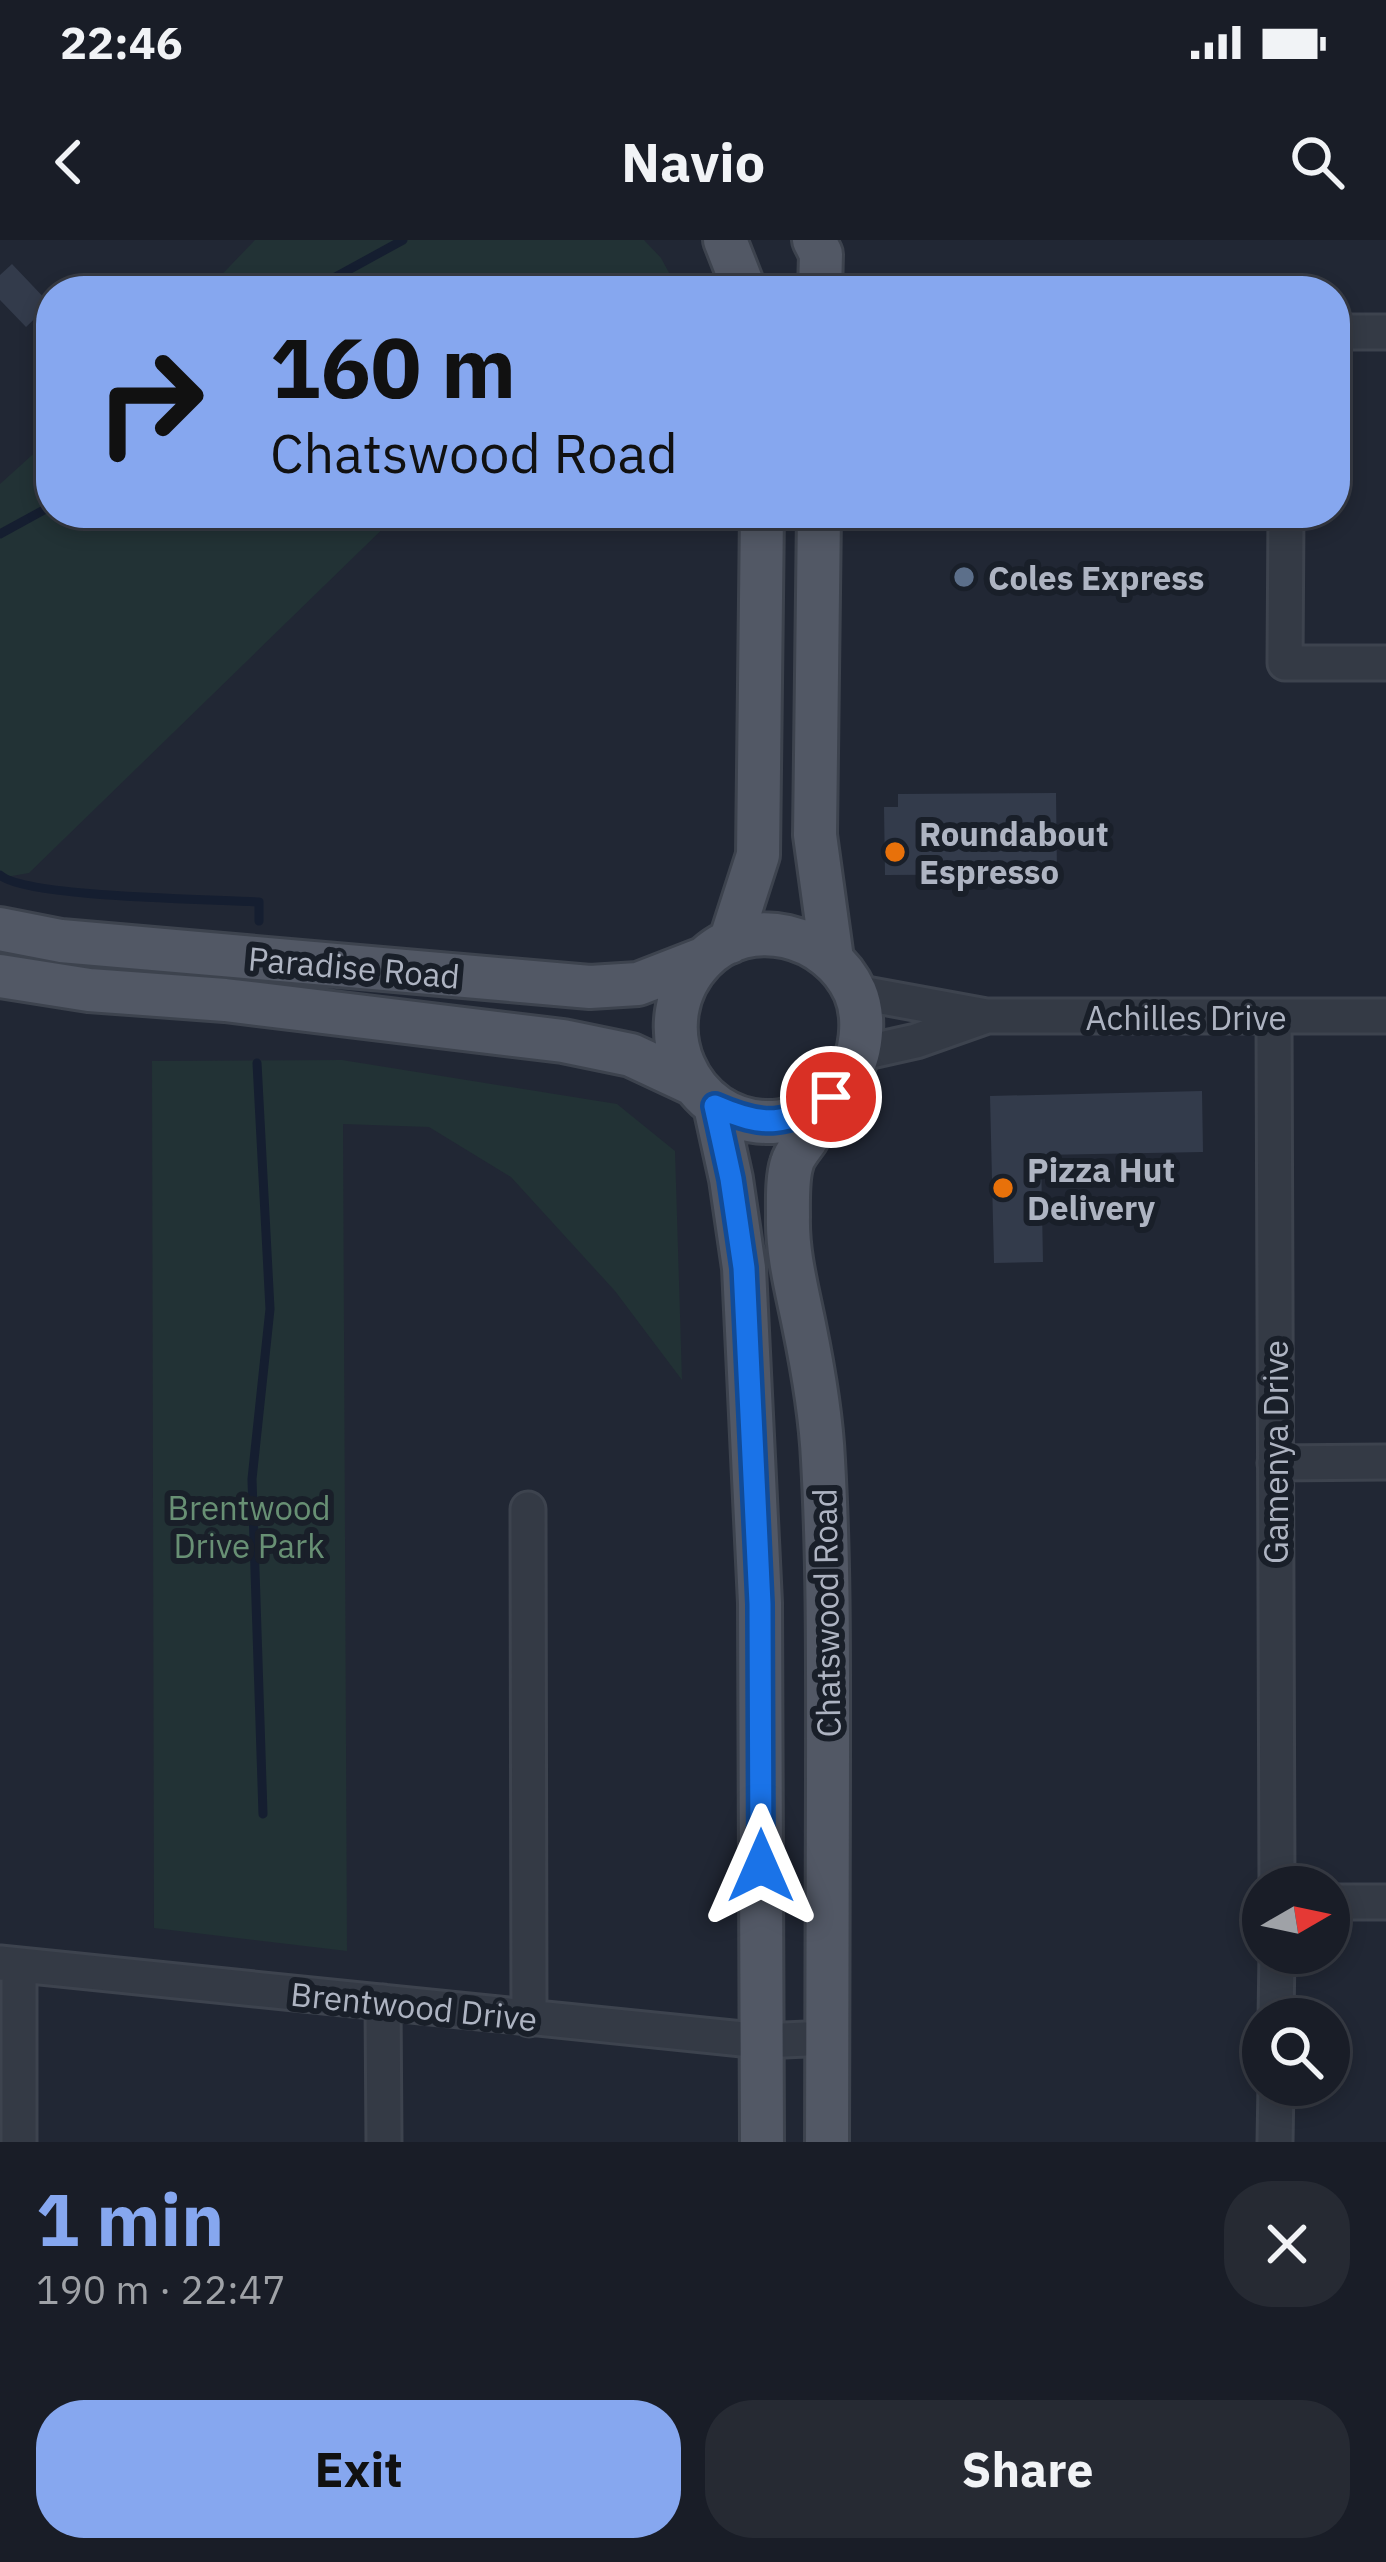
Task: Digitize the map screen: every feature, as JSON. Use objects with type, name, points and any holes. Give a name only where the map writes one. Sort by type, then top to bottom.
[{"type":"main road","points":[[725,240],[739,276]]},
{"type":"main road","points":[[814,240],[821,254],[820,276]]},
{"type":"main road","name":"Chatswood Road","points":[[762,528],[758,855],[717,950],[684,986],[675,1018],[678,1053],[704,1095],[731,1179],[744,1268],[760,1604],[762,2142]]},
{"type":"main road","points":[[818,528],[815,835],[843,976],[861,1023],[858,1054]]},
{"type":"main road","name":"Paradise Road","points":[[0,929],[61,941],[590,987],[638,984],[717,950]]},
{"type":"main road","points":[[717,950],[756,934],[783,935],[809,944],[843,976]]},
{"type":"main road","name":"Paradise Road","points":[[0,976],[89,990],[225,1000],[563,1041],[632,1055],[704,1095]]},
{"type":"main road","name":"Chatswood Road","points":[[827,2142],[828,1603],[823,1454],[788,1221],[791,1164],[831,1097],[848,1078],[858,1054]]},
{"type":"main road","points":[[704,1095],[744,1118],[775,1122],[805,1114],[831,1097]]},
{"type":"street","points":[[1350,332],[1386,332]]},
{"type":"street","points":[[1286,528],[1285,663],[1386,663]]},
{"type":"street","name":"Achilles Drive","points":[[843,976],[986,1016],[1386,1016]]},
{"type":"street","name":"Achilles Drive","points":[[858,1054],[916,1041],[986,1016]]},
{"type":"street","name":"Gamenya Drive","points":[[1274,1017],[1277,1866]]},
{"type":"street","points":[[1275,1463],[1386,1462]]},
{"type":"street","points":[[527,1509],[529,2019]]},
{"type":"street","points":[[1350,1902],[1386,1902]]},
{"type":"street","points":[[9,1964],[20,2142]]},
{"type":"street","name":"Brentwood Drive","points":[[9,1964],[762,2042],[828,2038]]},
{"type":"street","points":[[383,2002],[384,2142]]},
{"type":"street","points":[[1275,2142],[1276,2106]]},
{"type":"green space","points":[[255,240],[644,240],[671,276],[220,276]]},
{"type":"green space","points":[[36,452],[36,528],[384,528],[29,873],[0,878],[0,484]]},
{"type":"green space","name":"Brentwood Drive Park","points":[[342,1060],[617,1104],[675,1151],[682,1380],[615,1291],[511,1177],[429,1127],[343,1124],[347,1951],[154,1928],[152,1061]]},
{"type":"building","points":[[12,264],[36,289],[36,317],[26,327],[0,300],[0,275]]},
{"type":"building","points":[[1056,793],[1057,874],[885,875],[884,807],[898,807],[898,794]]},
{"type":"building","points":[[1202,1091],[1203,1152],[1041,1155],[1043,1262],[994,1263],[990,1096]]},
{"type":"waterway","points":[[337,276],[403,240]]},
{"type":"waterway","points":[[0,534],[36,514]]},
{"type":"waterway","points":[[0,875],[17,883],[82,893],[259,902],[259,921]]},
{"type":"waterway","points":[[257,1063],[270,1309],[252,1479],[263,1814]]},
{"type":"place","name":"Coles Express","points":[[964,577]]},
{"type":"place","name":"Roundabout Espresso","points":[[895,852]]},
{"type":"place","name":"Pizza Hut Delivery","points":[[1003,1188]]},
{"type":"route","points":[[761,1866],[760,1604],[744,1268],[715,1106],[744,1118],[775,1122],[805,1114],[831,1097]]}]
